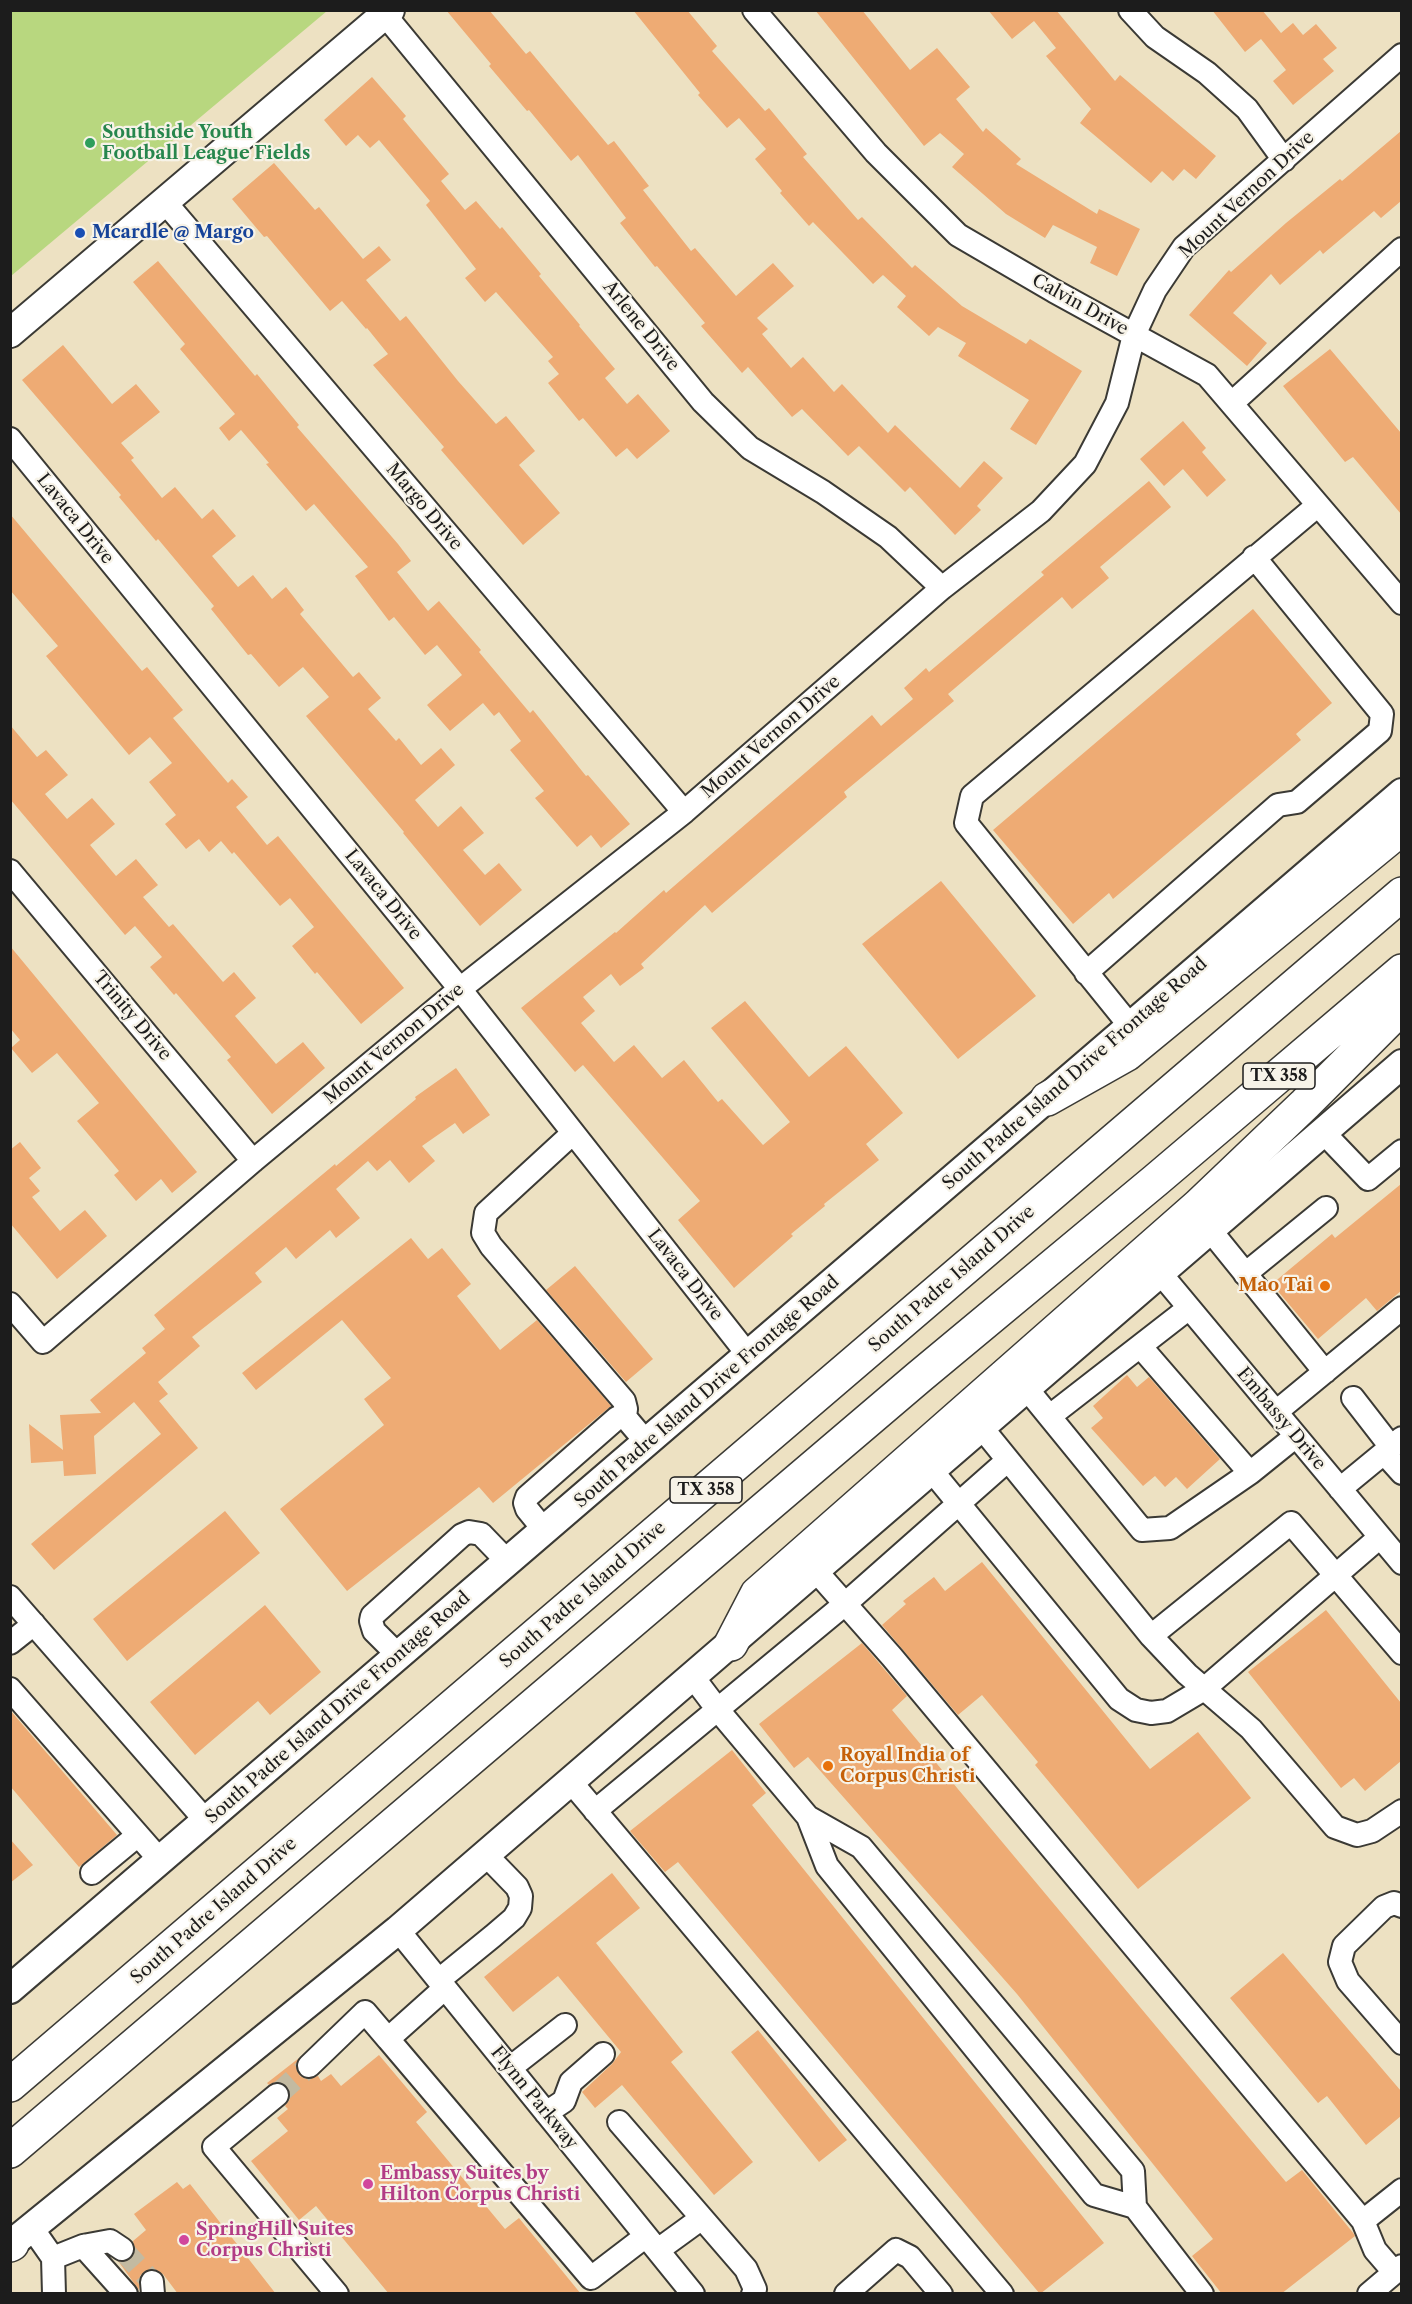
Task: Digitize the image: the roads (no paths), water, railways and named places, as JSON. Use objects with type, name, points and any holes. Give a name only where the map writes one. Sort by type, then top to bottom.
[{"type":"highway","points":[[1047,1099],[1127,1054],[1401,828]]},
{"type":"highway","name":"South Padre Island Drive","points":[[10,2085],[1401,894]]},
{"type":"highway","name":"TX 358","points":[[10,2151],[1401,971]]},
{"type":"highway","points":[[732,1644],[757,1594],[1198,1206],[1305,1104],[1401,1007]]},
{"type":"main road","points":[[10,333],[388,13]]},
{"type":"main road","name":"South Padre Island Drive Frontage Road","points":[[10,1989],[749,1356],[1401,793]]},
{"type":"main road","points":[[16,2241],[398,1930],[1028,1389],[1323,1132],[1398,1076]]},
{"type":"street","name":"Calvin Drive","points":[[754,10],[876,153],[958,234],[1054,291],[1207,375],[1401,603]]},
{"type":"street","points":[[1130,10],[1155,37],[1207,74],[1247,109],[1284,160]]},
{"type":"street","name":"Arlene Drive","points":[[388,13],[703,402],[750,448],[823,492],[888,537],[942,588]]},
{"type":"street","name":"Mount Vernon Drive","points":[[10,1304],[43,1342],[254,1161],[460,989],[684,812],[942,588],[1041,511],[1085,464],[1118,403],[1134,335],[1155,290],[1184,247],[1401,55]]},
{"type":"street","name":"Margo Drive","points":[[165,202],[684,812]]},
{"type":"street","points":[[1232,403],[1401,249]]},
{"type":"street","name":"Lavaca Drive","points":[[10,439],[460,989],[749,1356]]},
{"type":"street","points":[[1131,1027],[966,823],[972,796],[1318,505]]},
{"type":"street","points":[[1086,973],[1278,805],[1297,802],[1380,731],[1382,714],[1254,557]]},
{"type":"street","name":"Trinity Drive","points":[[10,871],[254,1161]]},
{"type":"street","points":[[1323,1132],[1368,1179],[1401,1151]]},
{"type":"street","points":[[573,1133],[486,1213],[483,1233],[624,1401],[625,1417],[647,1443]]},
{"type":"street","points":[[1245,1274],[1326,1208]]},
{"type":"street","points":[[1210,1230],[1325,1372]]},
{"type":"street","name":"Embassy Drive","points":[[1161,1274],[1401,1563]]},
{"type":"street","points":[[1050,1416],[1189,1308]]},
{"type":"street","points":[[1276,1412],[1401,1308]]},
{"type":"street","points":[[1140,1346],[1250,1473]]},
{"type":"street","points":[[1028,1389],[1142,1530],[1170,1528],[1250,1473],[1296,1436]]},
{"type":"street","points":[[1353,1398],[1392,1446],[1401,1473]]},
{"type":"street","points":[[545,1531],[526,1509],[527,1497],[617,1418],[625,1417]]},
{"type":"street","points":[[982,1428],[1151,1636],[1204,1689],[1251,1729],[1335,1827],[1357,1835],[1372,1831],[1401,1810]]},
{"type":"street","points":[[1340,1489],[1392,1446]]},
{"type":"street","points":[[596,1811],[845,1604],[1008,1460]]},
{"type":"street","points":[[932,1471],[1119,1699],[1136,1710],[1151,1713],[1167,1711],[1204,1689],[1380,1537]]},
{"type":"street","points":[[1151,1636],[1291,1523],[1401,1653]]},
{"type":"street","points":[[399,1656],[374,1631],[372,1616],[462,1535],[469,1532],[481,1534],[508,1562]]},
{"type":"street","points":[[816,1571],[892,1657],[1363,2221],[1375,2250],[1398,2269],[1369,2294]]},
{"type":"street","points":[[10,1597],[206,1821]]},
{"type":"street","points":[[10,1643],[34,1624]]},
{"type":"street","points":[[693,1677],[808,1817],[826,1866],[1094,2195],[1135,2207]]},
{"type":"street","points":[[10,1689],[160,1860]]},
{"type":"street","points":[[571,1782],[1002,2294]]},
{"type":"street","points":[[808,1817],[861,1846],[1126,2162],[1133,2171],[1135,2207],[1200,2294]]},
{"type":"street","points":[[92,1873],[138,1835]]},
{"type":"street","points":[[388,2039],[442,1984],[514,1918],[520,1908],[521,1896],[518,1887],[486,1855]]},
{"type":"street","points":[[1401,1906],[1394,1903],[1384,1906],[1344,1946],[1340,1962],[1348,1981],[1401,2043]]},
{"type":"street","name":"Flynn Parkway","points":[[398,1930],[652,2243],[688,2291]]},
{"type":"street","points":[[309,2066],[365,2012],[591,2278],[702,2218]]},
{"type":"street","points":[[510,2068],[565,2025]]},
{"type":"street","points":[[546,2113],[564,2101],[571,2082],[603,2054]]},
{"type":"street","points":[[277,2095],[214,2147],[337,2294]]},
{"type":"street","points":[[619,2122],[746,2269],[755,2289],[753,2294]]},
{"type":"street","points":[[1363,2221],[1401,2190]]},
{"type":"street","points":[[16,2241],[53,2258],[83,2246],[110,2241],[122,2249]]},
{"type":"street","points":[[83,2246],[126,2294]]},
{"type":"street","points":[[846,2294],[896,2250],[910,2257],[941,2294]]},
{"type":"street","points":[[53,2258],[54,2293]]},
{"type":"street","points":[[1182,2294],[1194,2292],[1200,2294]]},
{"type":"tunnel","points":[[277,2095],[309,2066]]},
{"type":"tunnel","points":[[122,2249],[152,2282]]},
{"type":"place","name":"Southside Youth Football League Fields","points":[[90,143]]},
{"type":"place","name":"Mcardle @ Margo","points":[[80,233]]},
{"type":"place","name":"Mao Tai","points":[[1325,1286]]},
{"type":"place","name":"Royal India of Corpus Christi","points":[[828,1766]]},
{"type":"place","name":"Embassy Suites by Hilton Corpus Christi","points":[[368,2184]]},
{"type":"place","name":"SpringHill Suites Corpus Christi","points":[[184,2240]]}]
